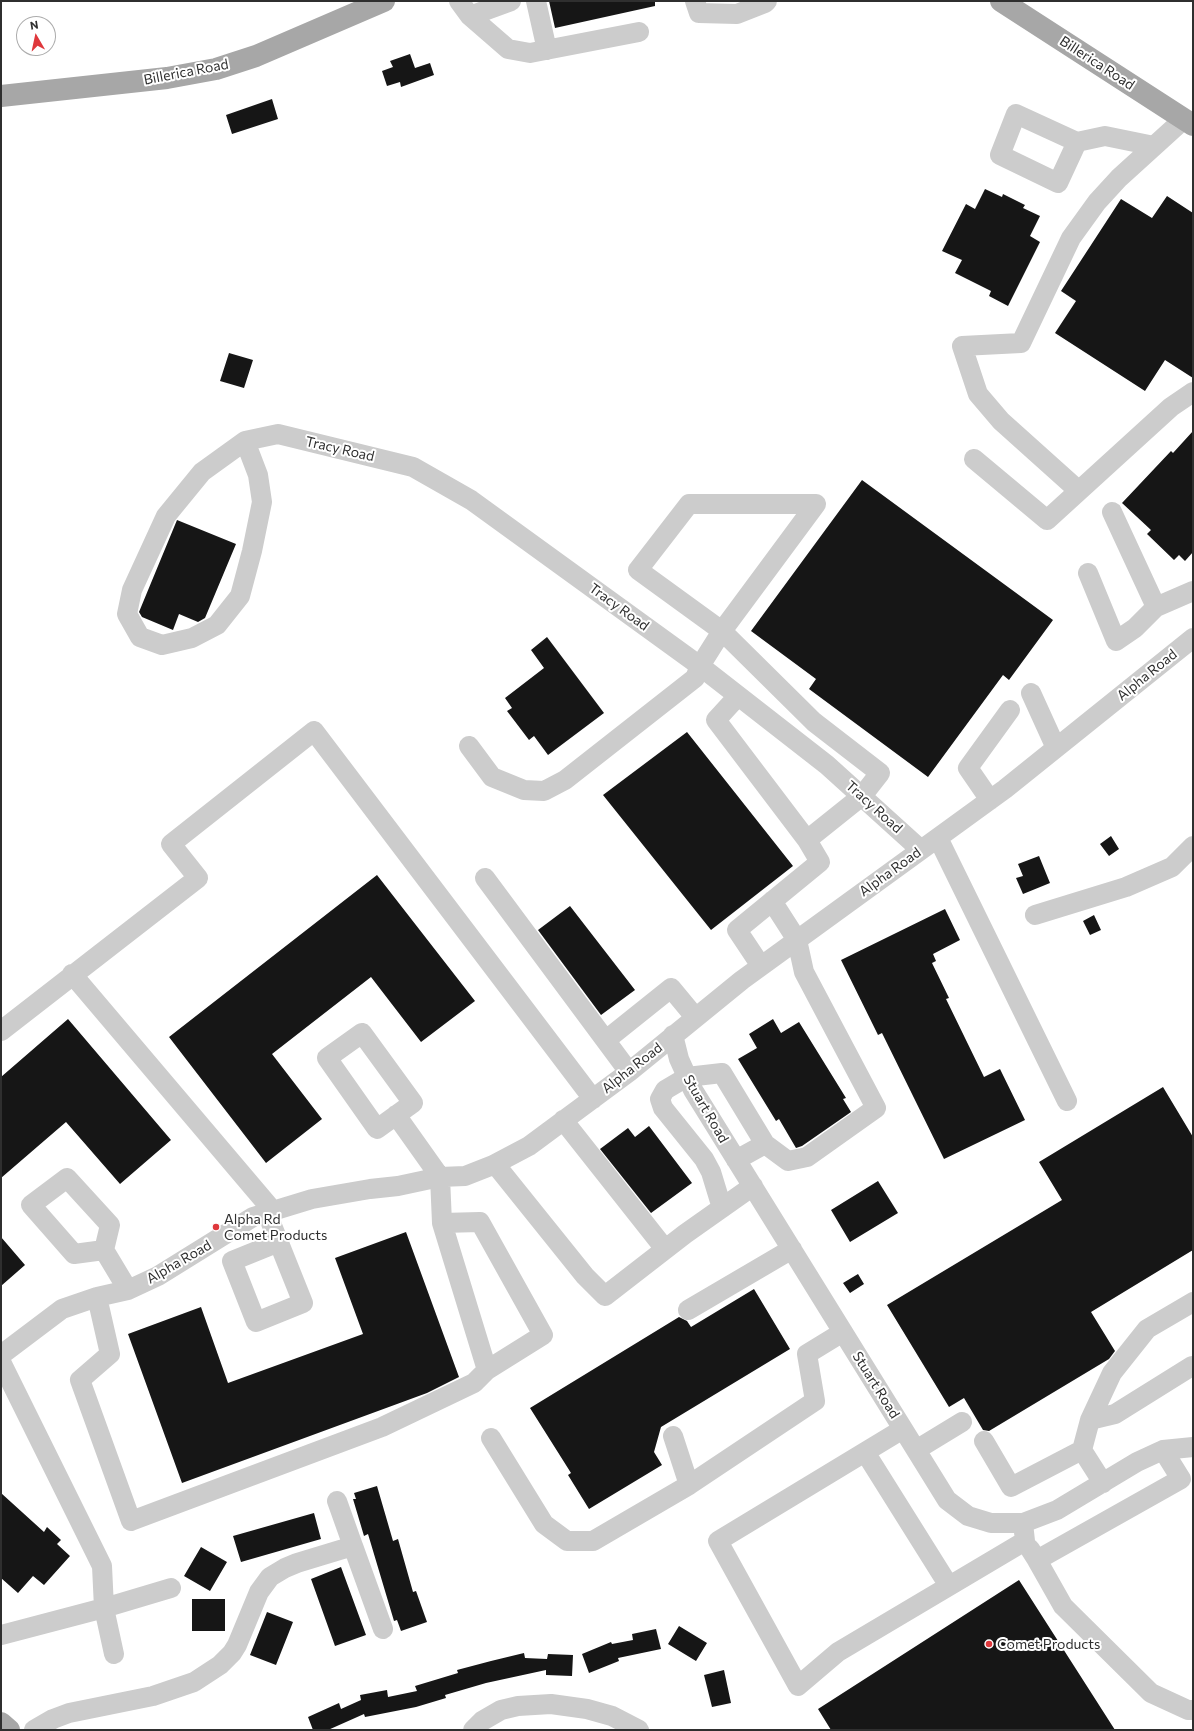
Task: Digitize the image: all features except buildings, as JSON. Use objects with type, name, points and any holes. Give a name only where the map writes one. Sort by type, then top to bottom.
[{"type":"main road","name":"Billerica Road","points":[[1,96],[167,78],[216,69],[256,56],[384,1]]},
{"type":"main road","name":"Billerica Road","points":[[1001,1],[1188,122]]},
{"type":"main road","points":[[1,1723],[9,1730]]},
{"type":"street","points":[[464,8],[511,1]]},
{"type":"street","points":[[536,1],[547,50]]},
{"type":"street","points":[[695,1],[699,12],[737,14],[767,1]]},
{"type":"street","points":[[464,8],[508,49],[530,52],[547,50],[639,32]]},
{"type":"street","points":[[1079,491],[1001,421],[978,394],[962,346],[1021,343],[1071,238],[1102,197],[1119,178],[1154,146],[1188,122]]},
{"type":"street","points":[[1077,142],[1105,136],[1154,146]]},
{"type":"street","points":[[974,459],[1047,520],[1171,408],[1193,392]]},
{"type":"street","name":"Tracy Road","points":[[245,441],[278,434],[413,467],[471,500],[700,666],[798,742],[827,765],[921,850]]},
{"type":"street","points":[[245,441],[258,475],[262,502],[252,551],[240,596],[217,625],[192,638],[162,644],[140,637],[128,614],[132,590],[166,516],[202,472],[245,441]]},
{"type":"street","points":[[469,746],[492,777],[524,790],[544,791],[565,780],[695,678],[700,666],[722,631],[816,504],[689,504],[638,570],[722,631],[814,722],[880,773],[862,796],[808,840]]},
{"type":"street","points":[[1112,512],[1156,607]]},
{"type":"street","points":[[1088,573],[1116,641],[1135,628],[1156,607],[1193,591]]},
{"type":"street","name":"Alpha Road","points":[[1,1355],[62,1309],[97,1297],[128,1290],[158,1276],[254,1217],[312,1199],[370,1189],[398,1186],[440,1177],[465,1176],[495,1164],[529,1146],[629,1072],[695,1017],[761,966],[990,800],[1193,638]]},
{"type":"street","points":[[1031,693],[1056,748]]},
{"type":"street","points":[[738,696],[716,720],[808,840],[820,862],[737,930],[761,966]]},
{"type":"street","points":[[990,800],[968,768],[1010,710]]},
{"type":"street","points":[[798,742],[814,722]]},
{"type":"street","points":[[1,1031],[72,974],[198,878],[171,844],[314,731],[593,1099]]},
{"type":"street","points":[[938,838],[1067,1101]]},
{"type":"street","points":[[1035,915],[1126,887],[1172,867],[1193,846]]},
{"type":"street","points":[[485,878],[629,1072]]},
{"type":"street","points":[[722,1208],[711,1172],[704,1159],[663,1108],[660,1098],[665,1090],[687,1077],[722,1073],[765,1144],[788,1161],[808,1157],[876,1108],[804,972],[797,940],[772,901]]},
{"type":"street","points":[[72,974],[270,1212],[279,1242]]},
{"type":"street","points":[[606,1040],[671,988],[695,1017]]},
{"type":"street","points":[[362,1033],[413,1103],[396,1115],[377,1129],[327,1058],[362,1033]]},
{"type":"street","name":"Stuart Road","points":[[673,1035],[679,1059],[693,1090],[947,1500],[968,1516],[1024,1532],[1057,1510],[1137,1462],[1163,1450],[1193,1447]]},
{"type":"street","points":[[396,1115],[440,1177],[442,1223],[487,1370]]},
{"type":"street","points":[[563,1120],[665,1249]]},
{"type":"street","points":[[736,1160],[765,1144]]},
{"type":"street","points":[[495,1164],[585,1276],[605,1296],[685,1234],[753,1186]]},
{"type":"street","points":[[97,1297],[110,1354],[80,1380],[131,1521],[382,1427],[474,1383],[487,1370],[543,1335],[480,1222],[442,1223]]},
{"type":"street","points":[[688,1310],[792,1249]]},
{"type":"street","points":[[104,1250],[128,1290]]},
{"type":"street","points":[[1103,1483],[1082,1450],[1090,1420],[1112,1373],[1147,1329],[1193,1302]]},
{"type":"street","points":[[491,1438],[544,1524],[567,1541],[594,1540],[688,1485],[815,1401],[806,1354],[843,1332]]},
{"type":"street","points":[[1,1362],[102,1566],[104,1608],[114,1654]]},
{"type":"street","points":[[1090,1420],[1115,1414],[1192,1366]]},
{"type":"street","points":[[916,1450],[962,1422]]},
{"type":"street","points":[[903,1429],[718,1541],[798,1686],[838,1652],[948,1586],[1024,1532],[1037,1560],[1063,1606],[1151,1693],[1188,1710],[1193,1710]]},
{"type":"street","points":[[674,1436],[688,1485]]},
{"type":"street","points":[[984,1441],[1011,1487],[1082,1450]]},
{"type":"street","points":[[1037,1560],[1187,1484],[1163,1450]]},
{"type":"street","points":[[865,1452],[948,1586]]},
{"type":"street","points":[[337,1500],[383,1629]]},
{"type":"street","points":[[34,1730],[53,1719],[69,1713],[153,1696],[194,1682],[214,1670],[232,1654],[259,1592],[270,1577],[297,1563],[353,1546]]},
{"type":"street","points":[[1,1635],[104,1608],[171,1588]]},
{"type":"street","points":[[473,1730],[482,1721],[501,1710],[518,1706],[551,1704],[587,1709],[612,1716],[639,1730]]},
{"type":"place","name":"Alpha Rd Comet Products","points":[[216,1227]]},
{"type":"place","name":"Comet Products","points":[[989,1644]]}]
